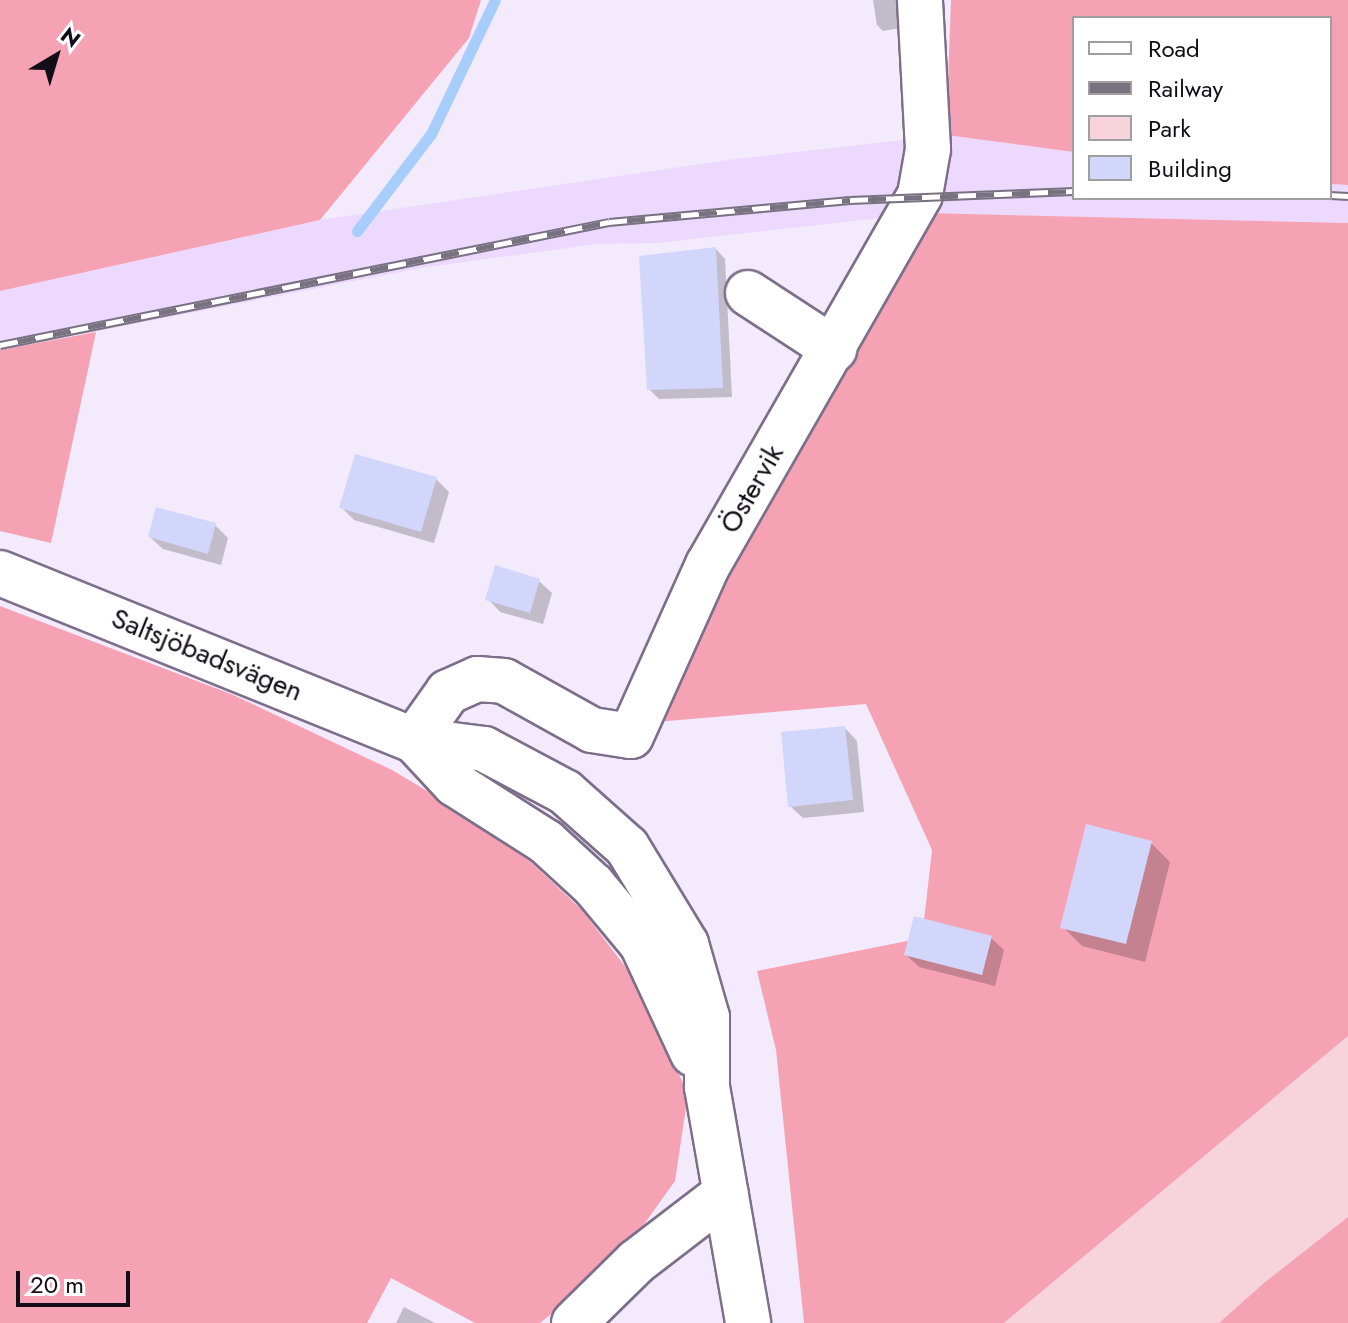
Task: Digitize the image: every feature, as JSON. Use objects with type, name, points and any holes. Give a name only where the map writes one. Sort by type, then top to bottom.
[{"type":"street","name":"Östervik","points":[[414,740],[448,692],[477,679],[504,681],[592,730],[631,736],[708,565],[920,195],[928,149],[920,0]]},
{"type":"street","points":[[748,293],[834,349]]},
{"type":"street","name":"Saltsjöbadsvägen","points":[[0,573],[414,740],[455,784],[546,842],[593,885],[642,944],[707,1087],[748,1323]]},
{"type":"street","points":[[574,1323],[636,1262],[726,1193]]},
{"type":"shaded area","points":[[0,0],[481,0],[469,38],[320,220],[0,291]]},
{"type":"shaded area","points":[[951,0],[1348,0],[1348,185],[1332,184],[1332,16],[1072,16],[1072,152],[946,135]]},
{"type":"shaded area","points":[[946,135],[1072,152],[1072,200],[1332,200],[1332,184],[1348,185],[1348,223],[926,213],[657,243],[597,244],[421,268],[0,350],[0,291],[320,220],[728,160]]},
{"type":"shaded area","points":[[926,213],[1348,223],[1348,1036],[1004,1323],[804,1323],[776,1050],[757,971],[922,938],[932,850],[866,704],[656,722],[691,631]]},
{"type":"shaded area","points":[[96,332],[51,543],[0,531],[0,350]]},
{"type":"shaded area","points":[[0,606],[231,694],[392,770],[504,837],[582,910],[636,981],[688,1094],[675,1181],[617,1262],[540,1323],[475,1323],[391,1278],[367,1323],[0,1323]]},
{"type":"shaded area","points":[[1348,1217],[1348,1323],[1219,1323],[1264,1283]]},
{"type":"green space","points":[[1348,1036],[1348,1217],[1219,1323],[1004,1323]]},
{"type":"building","points":[[716,247],[723,388],[647,390],[639,256]]},
{"type":"building","points":[[355,454],[437,477],[421,532],[339,508]]},
{"type":"building","points":[[156,507],[216,523],[208,554],[148,537]]},
{"type":"building","points":[[495,565],[540,579],[530,613],[485,600]]},
{"type":"building","points":[[845,726],[853,800],[788,807],[781,732]]},
{"type":"building","points":[[1086,824],[1152,841],[1126,944],[1060,928]]},
{"type":"building","points":[[914,916],[992,936],[982,975],[904,955]]},
{"type":"waterway","points":[[357,231],[431,134],[495,0]]},
{"type":"railway","points":[[0,345],[609,222],[850,200],[1072,191]]},
{"type":"railway","points":[[1332,195],[1348,196]]}]
